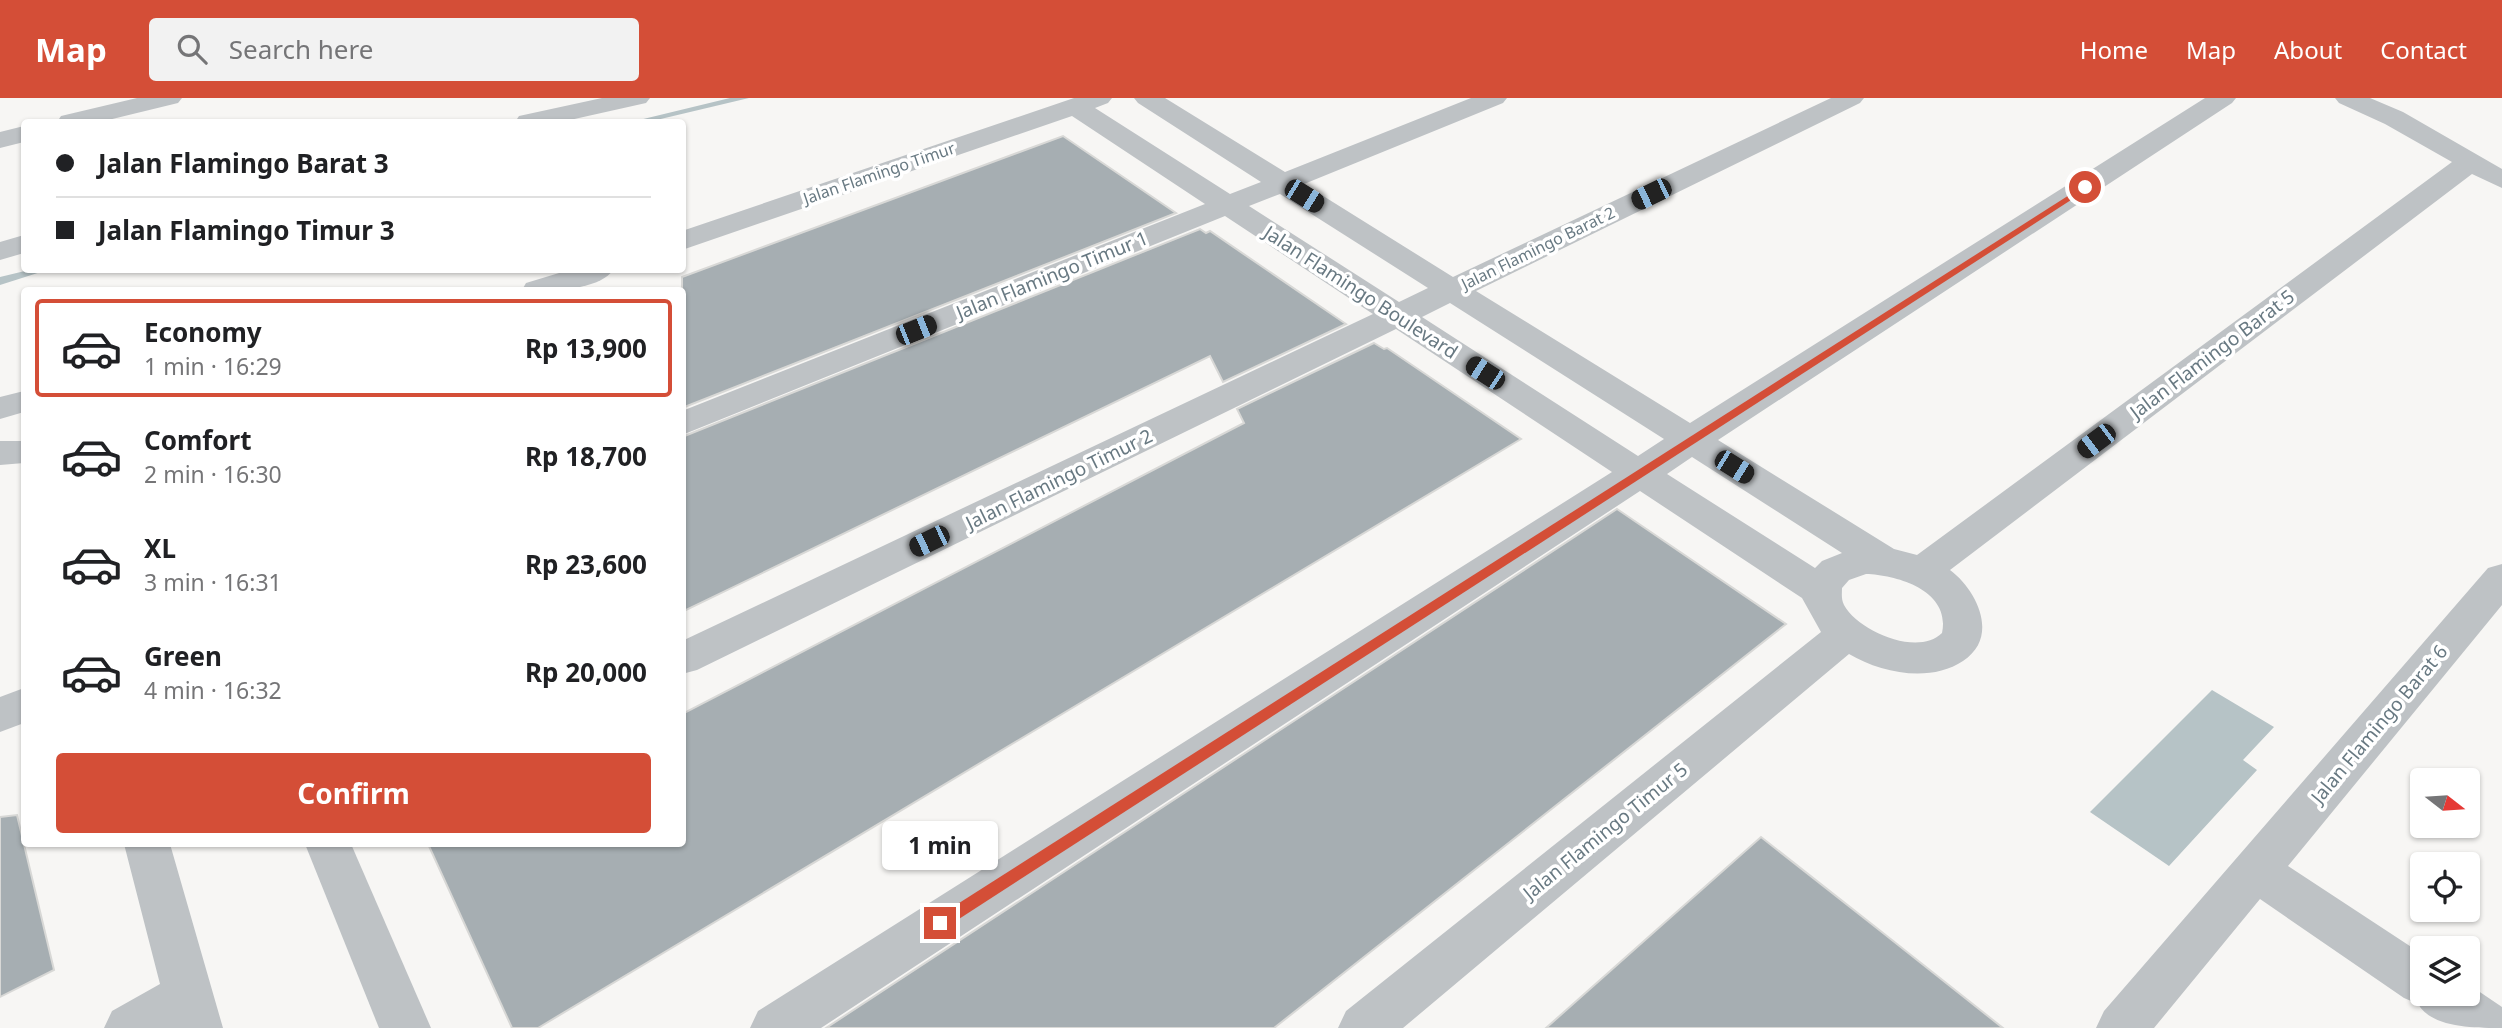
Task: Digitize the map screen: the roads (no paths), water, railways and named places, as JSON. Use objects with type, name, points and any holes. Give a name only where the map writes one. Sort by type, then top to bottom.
[{"type":"street","points":[[83,119],[169,98],[179,119]]},
{"type":"street","points":[[542,119],[637,98]]},
{"type":"street","points":[[1147,98],[1882,560],[1921,572],[1939,582],[1961,609],[1965,623],[1962,636],[1954,647],[1924,658],[1903,658],[1872,649],[1846,634],[1832,620],[1824,606],[1822,592],[1825,580],[1834,570],[1863,560],[1882,560]]},
{"type":"street","name":"Jalan Flamingo Timur 1","points":[[686,422],[1494,98]]},
{"type":"street","name":"Jalan Flamingo Barat 2","points":[[1397,316],[1851,98]]},
{"type":"street","points":[[776,1028],[2223,98]]},
{"type":"street","points":[[2348,98],[2394,118],[2502,180]]},
{"type":"street","name":"Jalan Flamingo Boulevard","points":[[1087,102],[1227,205],[1822,592]]},
{"type":"street","name":"Jalan Flamingo Timur","points":[[686,240],[1087,102]]},
{"type":"street","points":[[0,140],[21,135]]},
{"type":"street","name":"Jalan Flamingo Barat 5","points":[[1921,572],[2470,162]]},
{"type":"street","points":[[0,251],[21,245]]},
{"type":"street","points":[[546,287],[589,273]]},
{"type":"street","name":"Jalan Flamingo Timur 2","points":[[686,657],[1397,316]]},
{"type":"street","points":[[0,408],[21,403]]},
{"type":"street","points":[[0,453],[21,452]]},
{"type":"street","name":"Jalan Flamingo Barat 6","points":[[2122,1028],[2502,578]]},
{"type":"street","name":"Jalan Flamingo Timur 5","points":[[1364,1028],[1846,634]]},
{"type":"street","points":[[0,715],[21,706]]},
{"type":"street","points":[[130,1028],[193,1012],[148,847]]},
{"type":"street","points":[[329,847],[405,1028]]},
{"type":"street","points":[[2256,870],[2410,974]]},
{"type":"street","points":[[2457,1006],[2490,1028]]},
{"type":"waterway","points":[[650,119],[744,98]]},
{"type":"waterway","points":[[0,281],[30,273]]}]
